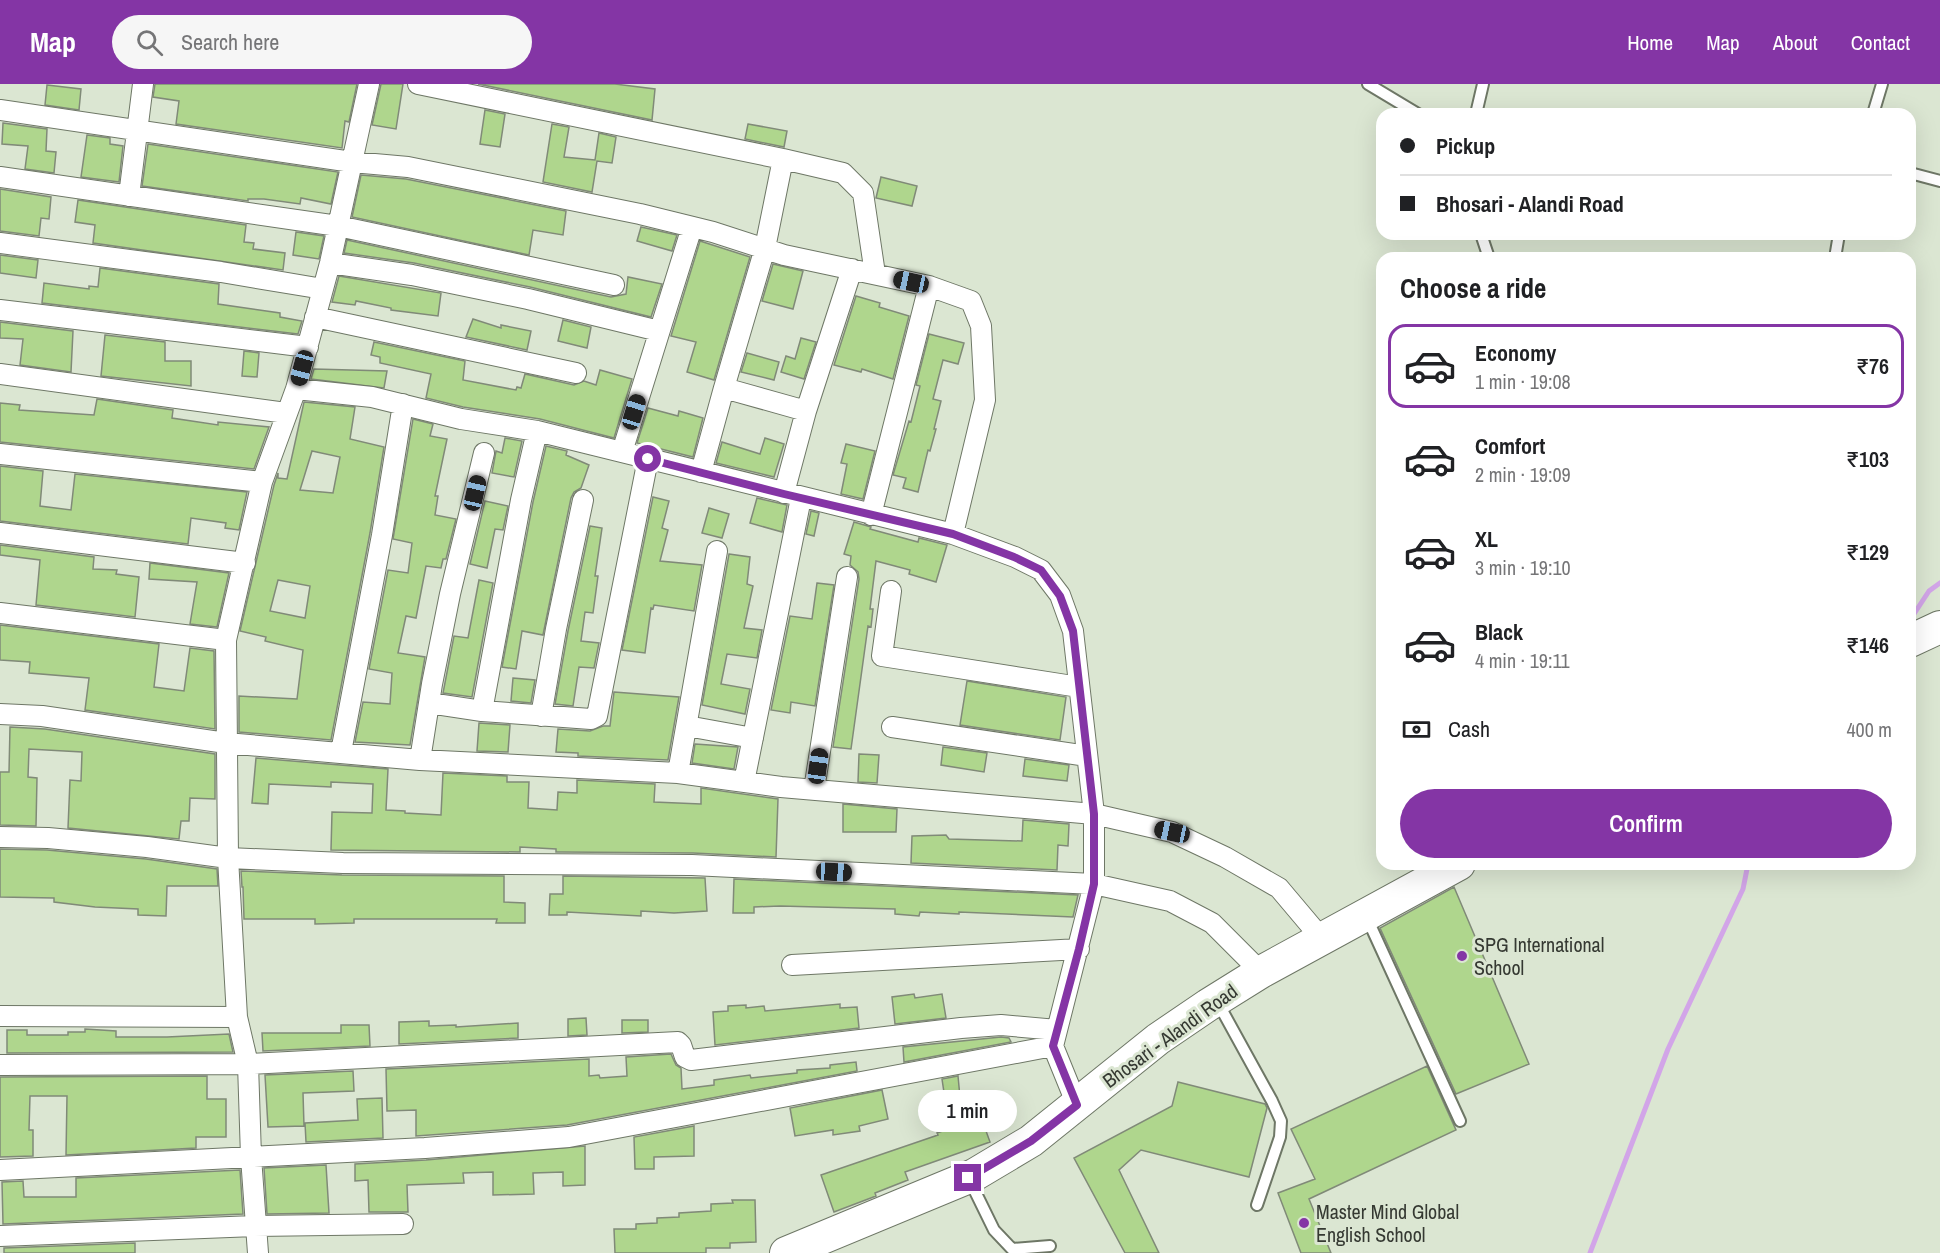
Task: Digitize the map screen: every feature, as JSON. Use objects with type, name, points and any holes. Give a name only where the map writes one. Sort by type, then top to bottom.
[{"type":"main road","points":[[1916,638],[1940,627]]},
{"type":"main road","name":"Bhosari - Alandi Road","points":[[786,1253],[968,1178],[1031,1141],[1158,1039],[1216,1000],[1261,972],[1448,870]]},
{"type":"street","points":[[129,196],[143,84]]},
{"type":"street","points":[[258,1253],[251,1157],[248,1064],[237,1017],[228,858],[225,640],[245,563],[262,482],[296,389],[330,263],[369,84]]},
{"type":"street","points":[[418,84],[843,173],[863,193],[875,274]]},
{"type":"street","points":[[0,110],[352,162],[408,167],[640,214],[784,255],[929,286],[971,301],[981,326],[985,400],[953,534]]},
{"type":"street","points":[[702,472],[765,248],[783,159]]},
{"type":"street","points":[[0,177],[338,226],[614,285]]},
{"type":"street","points":[[622,452],[692,227]]},
{"type":"street","points":[[0,243],[221,272],[323,289]]},
{"type":"street","points":[[330,263],[412,275],[528,299],[659,331]]},
{"type":"street","points":[[744,782],[806,411],[852,269]]},
{"type":"street","points":[[871,514],[929,286]]},
{"type":"street","points":[[0,310],[308,347]]},
{"type":"street","points":[[315,317],[576,373]]},
{"type":"street","points":[[0,374],[286,413]]},
{"type":"street","points":[[724,388],[806,411]]},
{"type":"street","points":[[296,389],[372,397],[461,419],[537,431],[953,534],[1014,557],[1041,570],[1060,596],[1073,631],[1094,814],[1094,884],[1055,1038],[1077,1105]]},
{"type":"street","points":[[341,752],[382,535],[403,404]]},
{"type":"street","points":[[482,711],[521,500],[537,431]]},
{"type":"street","points":[[420,760],[450,594],[484,453]]},
{"type":"street","points":[[0,454],[262,482]]},
{"type":"street","points":[[429,703],[482,711],[541,716],[594,718],[599,713],[648,459]]},
{"type":"street","points":[[541,716],[556,629],[583,500]]},
{"type":"street","points":[[0,533],[245,563]]},
{"type":"street","points":[[678,773],[717,551]]},
{"type":"street","points":[[814,790],[847,577]]},
{"type":"street","points":[[891,591],[882,656],[1079,687]]},
{"type":"street","points":[[0,613],[225,640]]},
{"type":"street","points":[[0,714],[42,716],[226,743],[420,760],[678,773],[814,790],[1094,814],[1172,832],[1225,857],[1279,888],[1322,939]]},
{"type":"street","points":[[687,726],[753,738]]},
{"type":"street","points":[[892,727],[1087,756]]},
{"type":"street","points":[[0,837],[48,838],[136,846],[228,858],[343,863],[692,865],[1094,884],[1170,901],[1212,923],[1261,972]]},
{"type":"street","points":[[792,964],[1079,949]]},
{"type":"street","points":[[0,1016],[237,1017]]},
{"type":"street","points":[[0,1065],[248,1064],[678,1042],[685,1057],[691,1060],[1001,1025],[1055,1038]]},
{"type":"street","points":[[0,1170],[425,1148],[569,1137],[1055,1038]]},
{"type":"street","points":[[0,1236],[255,1226],[403,1224]]},
{"type":"lane","points":[[1368,84],[1408,108]]},
{"type":"lane","points":[[1477,108],[1483,84]]},
{"type":"lane","points":[[1875,108],[1882,84]]},
{"type":"lane","points":[[1916,175],[1940,181]]},
{"type":"lane","points":[[1365,915],[1460,1121]]},
{"type":"lane","points":[[1216,1000],[1281,1121],[1280,1137],[1257,1205]]},
{"type":"lane","points":[[968,1178],[994,1230],[1012,1249],[1050,1246]]},
{"type":"building","points":[[155,84],[357,84],[349,122],[345,121],[342,148],[176,124],[179,101],[153,97]]},
{"type":"building","points":[[381,84],[403,84],[396,129],[372,125]]},
{"type":"building","points":[[478,84],[615,84],[655,89],[652,120]]},
{"type":"building","points":[[47,85],[81,89],[79,110],[45,105]]},
{"type":"building","points":[[485,110],[505,114],[500,147],[480,144]]},
{"type":"building","points":[[3,123],[47,129],[46,151],[56,152],[54,173],[25,169],[28,146],[2,144]]},
{"type":"building","points":[[552,124],[569,127],[564,157],[595,160],[599,133],[616,137],[612,163],[597,161],[592,192],[543,182]]},
{"type":"building","points":[[748,124],[787,131],[784,147],[745,139]]},
{"type":"building","points":[[87,135],[110,138],[110,144],[123,146],[119,182],[81,177]]},
{"type":"building","points":[[148,144],[338,172],[331,204],[301,198],[300,204],[264,199],[248,199],[248,201],[142,186]]},
{"type":"building","points":[[361,175],[406,179],[566,211],[563,235],[533,230],[529,255],[352,217]]},
{"type":"building","points":[[881,177],[917,186],[912,206],[876,198]]},
{"type":"building","points":[[0,189],[51,197],[49,219],[41,218],[39,236],[0,231]]},
{"type":"building","points":[[78,200],[246,225],[244,242],[254,243],[253,249],[285,253],[283,270],[93,243],[95,225],[75,222]]},
{"type":"building","points":[[641,227],[677,235],[672,251],[637,241]]},
{"type":"building","points":[[296,232],[324,236],[319,259],[293,255]]},
{"type":"building","points":[[347,240],[611,297],[626,294],[628,277],[662,284],[651,317],[530,287],[414,263],[344,253]]},
{"type":"building","points":[[700,241],[750,257],[714,380],[687,372],[696,342],[671,336]]},
{"type":"building","points":[[0,255],[38,260],[36,278],[0,273]]},
{"type":"building","points":[[773,264],[803,271],[793,309],[762,301]]},
{"type":"building","points":[[100,268],[219,284],[218,304],[280,313],[280,317],[302,321],[298,334],[42,303],[44,283],[89,289],[89,286],[98,287]]},
{"type":"building","points":[[339,276],[441,293],[438,316],[391,310],[391,308],[356,301],[355,305],[332,302]]},
{"type":"building","points":[[856,296],[880,303],[879,307],[909,316],[893,379],[862,369],[861,372],[834,365]]},
{"type":"building","points":[[473,319],[501,328],[501,325],[531,331],[527,350],[466,337]]},
{"type":"building","points":[[563,320],[591,327],[587,348],[558,341]]},
{"type":"building","points":[[0,322],[73,331],[71,372],[20,365],[23,339],[0,338]]},
{"type":"building","points":[[929,334],[964,343],[958,364],[943,360],[933,399],[941,401],[934,429],[936,429],[930,451],[928,450],[918,492],[903,488],[906,478],[893,475],[909,421],[911,422],[920,386],[916,385]]},
{"type":"building","points":[[105,335],[165,342],[165,361],[191,361],[191,386],[101,376]]},
{"type":"building","points":[[801,338],[816,342],[804,379],[781,372],[786,356],[795,359]]},
{"type":"building","points":[[374,342],[465,361],[463,380],[516,390],[517,387],[521,388],[525,374],[574,385],[584,381],[596,385],[600,370],[632,379],[614,438],[540,419],[463,407],[426,398],[431,374],[380,363],[380,357],[371,355]]},
{"type":"building","points":[[244,351],[259,353],[257,377],[242,376]]},
{"type":"building","points":[[747,353],[779,362],[774,380],[741,372]]},
{"type":"building","points":[[314,369],[387,371],[384,388],[311,379]]},
{"type":"building","points":[[97,399],[173,410],[172,418],[218,425],[218,422],[269,427],[254,469],[0,442],[0,403],[20,405],[19,410],[94,415]]},
{"type":"building","points":[[304,402],[355,407],[350,439],[384,447],[331,740],[239,732],[239,696],[297,699],[303,650],[265,641],[266,637],[240,631],[278,473],[278,478],[287,479]],"holes":[[[312,451],[340,457],[333,493],[300,490]],[[278,580],[310,586],[305,618],[270,611]]]},
{"type":"building","points":[[648,408],[678,416],[679,411],[703,418],[693,457],[637,443]]},
{"type":"building","points":[[413,419],[433,424],[430,436],[447,439],[435,496],[438,496],[435,515],[456,519],[446,559],[443,559],[441,568],[426,566],[416,618],[406,616],[398,653],[425,657],[410,745],[355,742],[363,702],[390,704],[392,673],[369,669],[388,570],[408,573],[412,543],[393,539]]},
{"type":"building","points":[[505,438],[522,441],[514,477],[492,473],[496,451],[502,453]]},
{"type":"building","points":[[765,438],[784,444],[774,477],[716,463],[722,442],[760,454]]},
{"type":"building","points":[[846,444],[875,451],[863,499],[841,494],[847,464],[841,463]]},
{"type":"building","points":[[546,446],[567,451],[566,455],[589,465],[581,488],[574,492],[571,498],[543,635],[522,631],[516,669],[502,667],[533,502]]},
{"type":"building","points":[[0,466],[43,471],[40,506],[71,510],[75,474],[247,492],[239,530],[225,528],[226,523],[191,518],[188,544],[0,521]]},
{"type":"building","points":[[653,497],[669,501],[662,528],[668,530],[660,561],[702,565],[694,611],[654,605],[653,609],[651,608],[645,653],[622,650]]},
{"type":"building","points":[[757,498],[787,505],[782,532],[750,523]]},
{"type":"building","points":[[485,501],[508,506],[503,530],[495,529],[487,568],[470,564]]},
{"type":"building","points":[[709,508],[729,514],[722,538],[702,533]]},
{"type":"building","points":[[811,511],[819,513],[814,536],[806,534]]},
{"type":"building","points":[[854,522],[871,527],[870,529],[918,542],[919,538],[947,545],[936,582],[909,574],[910,570],[876,561],[870,609],[873,609],[871,627],[868,626],[851,749],[833,747],[859,579],[858,572],[850,565],[851,556],[844,554]]},
{"type":"building","points":[[590,526],[602,528],[595,576],[598,576],[593,613],[585,612],[581,641],[599,643],[594,668],[579,667],[573,706],[555,704],[568,631]]},
{"type":"building","points":[[0,545],[94,557],[93,569],[117,570],[116,574],[139,577],[135,617],[36,605],[40,560],[0,555]]},
{"type":"building","points":[[729,554],[750,557],[747,584],[753,586],[744,628],[762,630],[757,658],[727,654],[721,684],[750,689],[745,714],[702,705]]},
{"type":"building","points":[[150,563],[229,573],[217,627],[190,624],[197,582],[149,579]]},
{"type":"building","points":[[479,580],[493,583],[472,697],[443,693],[454,636],[468,638]]},
{"type":"building","points":[[817,583],[834,585],[815,706],[791,702],[790,713],[771,710],[790,616],[812,619]]},
{"type":"building","points":[[0,625],[159,644],[154,687],[184,691],[190,648],[214,651],[215,729],[85,710],[89,678],[29,673],[30,662],[0,660]]},
{"type":"building","points":[[513,678],[535,680],[531,703],[511,701]]},
{"type":"building","points":[[967,681],[1066,697],[1060,740],[960,725]]},
{"type":"building","points":[[614,692],[679,697],[668,760],[578,756],[578,753],[556,752],[558,729],[590,731],[610,726]]},
{"type":"building","points":[[479,723],[510,725],[508,752],[477,751]]},
{"type":"building","points":[[10,727],[45,729],[215,754],[215,799],[190,798],[189,821],[181,821],[179,839],[68,828],[70,780],[81,781],[82,752],[29,749],[28,777],[37,778],[36,826],[0,825],[0,772],[9,772]]},
{"type":"building","points":[[695,744],[738,747],[734,769],[692,763]]},
{"type":"building","points":[[943,747],[987,753],[984,772],[941,765]]},
{"type":"building","points":[[859,754],[879,755],[877,783],[858,782]]},
{"type":"building","points":[[256,758],[388,769],[386,810],[405,811],[405,813],[441,815],[443,773],[507,776],[507,782],[529,782],[528,808],[557,810],[558,792],[577,793],[577,780],[655,784],[654,802],[701,804],[701,788],[778,799],[776,857],[693,853],[556,852],[556,849],[520,847],[520,852],[331,850],[332,812],[372,813],[373,784],[331,782],[331,787],[269,784],[268,804],[252,803]]},
{"type":"building","points":[[1025,759],[1069,765],[1067,781],[1023,776]]},
{"type":"building","points":[[843,804],[897,809],[896,832],[843,832]]},
{"type":"building","points":[[1023,820],[1069,824],[1068,846],[1058,845],[1057,870],[911,863],[912,836],[946,835],[949,839],[1022,841]]},
{"type":"building","points":[[0,849],[47,850],[146,859],[217,869],[218,886],[167,886],[166,916],[138,915],[138,909],[54,902],[54,898],[0,897]]},
{"type":"building","points":[[241,871],[342,875],[504,876],[504,902],[525,903],[525,923],[496,923],[497,919],[354,919],[354,923],[315,924],[315,919],[244,919]]},
{"type":"building","points":[[563,876],[705,878],[707,911],[674,913],[641,911],[641,916],[567,912],[567,915],[549,915],[550,894],[563,894]]},
{"type":"building","points":[[734,879],[1078,895],[1073,917],[959,912],[959,914],[920,912],[919,916],[895,914],[895,909],[780,906],[754,907],[754,913],[733,913]]},
{"type":"building","name":"SPG International School","points":[[1454,887],[1529,1064],[1456,1094],[1380,928]]},
{"type":"building","points":[[914,994],[915,998],[942,994],[946,1018],[895,1024],[892,997]]},
{"type":"building","points":[[840,1004],[840,1008],[857,1007],[859,1028],[715,1045],[713,1012],[728,1011],[728,1006],[746,1005],[746,1008],[764,1006],[765,1011]]},
{"type":"building","points":[[586,1018],[587,1035],[568,1036],[568,1019]]},
{"type":"building","points":[[622,1020],[648,1020],[648,1032],[622,1033]]},
{"type":"building","points":[[429,1021],[429,1026],[456,1025],[456,1027],[518,1023],[518,1038],[399,1044],[399,1022]]},
{"type":"building","points":[[341,1025],[369,1025],[370,1046],[263,1051],[262,1033],[341,1033]]},
{"type":"building","points":[[85,1029],[116,1031],[116,1037],[229,1034],[233,1052],[7,1053],[7,1030],[27,1030],[27,1035],[68,1035],[68,1032],[85,1032]]},
{"type":"building","points":[[1009,1038],[1011,1042],[904,1062],[903,1047]]},
{"type":"building","points":[[671,1054],[676,1065],[681,1068],[682,1089],[714,1085],[714,1080],[750,1075],[751,1078],[797,1073],[797,1070],[830,1068],[830,1065],[856,1062],[857,1071],[567,1125],[416,1136],[416,1110],[387,1111],[386,1069],[589,1059],[589,1076],[599,1075],[600,1078],[627,1076],[626,1057]]},
{"type":"building","points":[[1427,1066],[1456,1130],[1309,1199],[1331,1253],[1301,1253],[1278,1193],[1315,1179],[1291,1129]]},
{"type":"building","points":[[353,1071],[354,1091],[303,1093],[304,1126],[268,1127],[265,1075]]},
{"type":"building","points":[[207,1076],[207,1099],[226,1099],[226,1137],[196,1137],[196,1148],[66,1155],[67,1096],[30,1096],[29,1130],[33,1130],[33,1156],[0,1157],[0,1077]]},
{"type":"building","points":[[958,1076],[960,1097],[945,1099],[942,1079]]},
{"type":"building","points":[[1178,1082],[1265,1104],[1267,1108],[1249,1177],[1141,1150],[1119,1170],[1159,1253],[1125,1253],[1074,1158],[1172,1106]]},
{"type":"building","points":[[882,1090],[888,1119],[859,1126],[860,1131],[833,1135],[833,1130],[795,1136],[790,1108]]},
{"type":"building","points":[[382,1098],[383,1138],[306,1142],[305,1123],[358,1120],[357,1099]]},
{"type":"building","points":[[981,1117],[990,1142],[905,1172],[908,1180],[875,1193],[876,1196],[834,1212],[821,1175],[938,1135],[937,1133]]},
{"type":"building","points":[[694,1126],[694,1156],[654,1157],[654,1169],[635,1169],[634,1137]]},
{"type":"building","points":[[585,1146],[585,1185],[563,1186],[563,1172],[533,1173],[534,1194],[493,1195],[493,1172],[463,1173],[464,1183],[407,1185],[408,1212],[369,1212],[368,1180],[355,1181],[355,1164]]},
{"type":"building","points":[[326,1165],[329,1213],[267,1214],[264,1168]]},
{"type":"building","points":[[240,1170],[243,1214],[3,1224],[2,1182],[23,1181],[24,1197],[76,1197],[76,1178]]},
{"type":"building","points":[[732,1200],[755,1200],[756,1242],[730,1243],[730,1248],[706,1248],[706,1253],[615,1253],[614,1229],[636,1229],[636,1224],[657,1223],[657,1218],[679,1217],[679,1213],[711,1211],[711,1204],[733,1203]]},
{"type":"building","points":[[135,1243],[135,1253],[4,1253],[4,1248]]},
{"type":"waterway","points":[[1916,611],[1929,591],[1940,583]]},
{"type":"waterway","points":[[1590,1253],[1668,1049],[1743,889],[1747,870]]},
{"type":"place","name":"SPG International School","points":[[1462,956]]},
{"type":"place","name":"Master Mind Global English School","points":[[1304,1223]]},
{"type":"route","points":[[648,459],[953,534],[1014,557],[1041,570],[1060,596],[1073,631],[1094,814],[1094,884],[1053,1046],[1077,1105],[1031,1141],[968,1178]]}]
